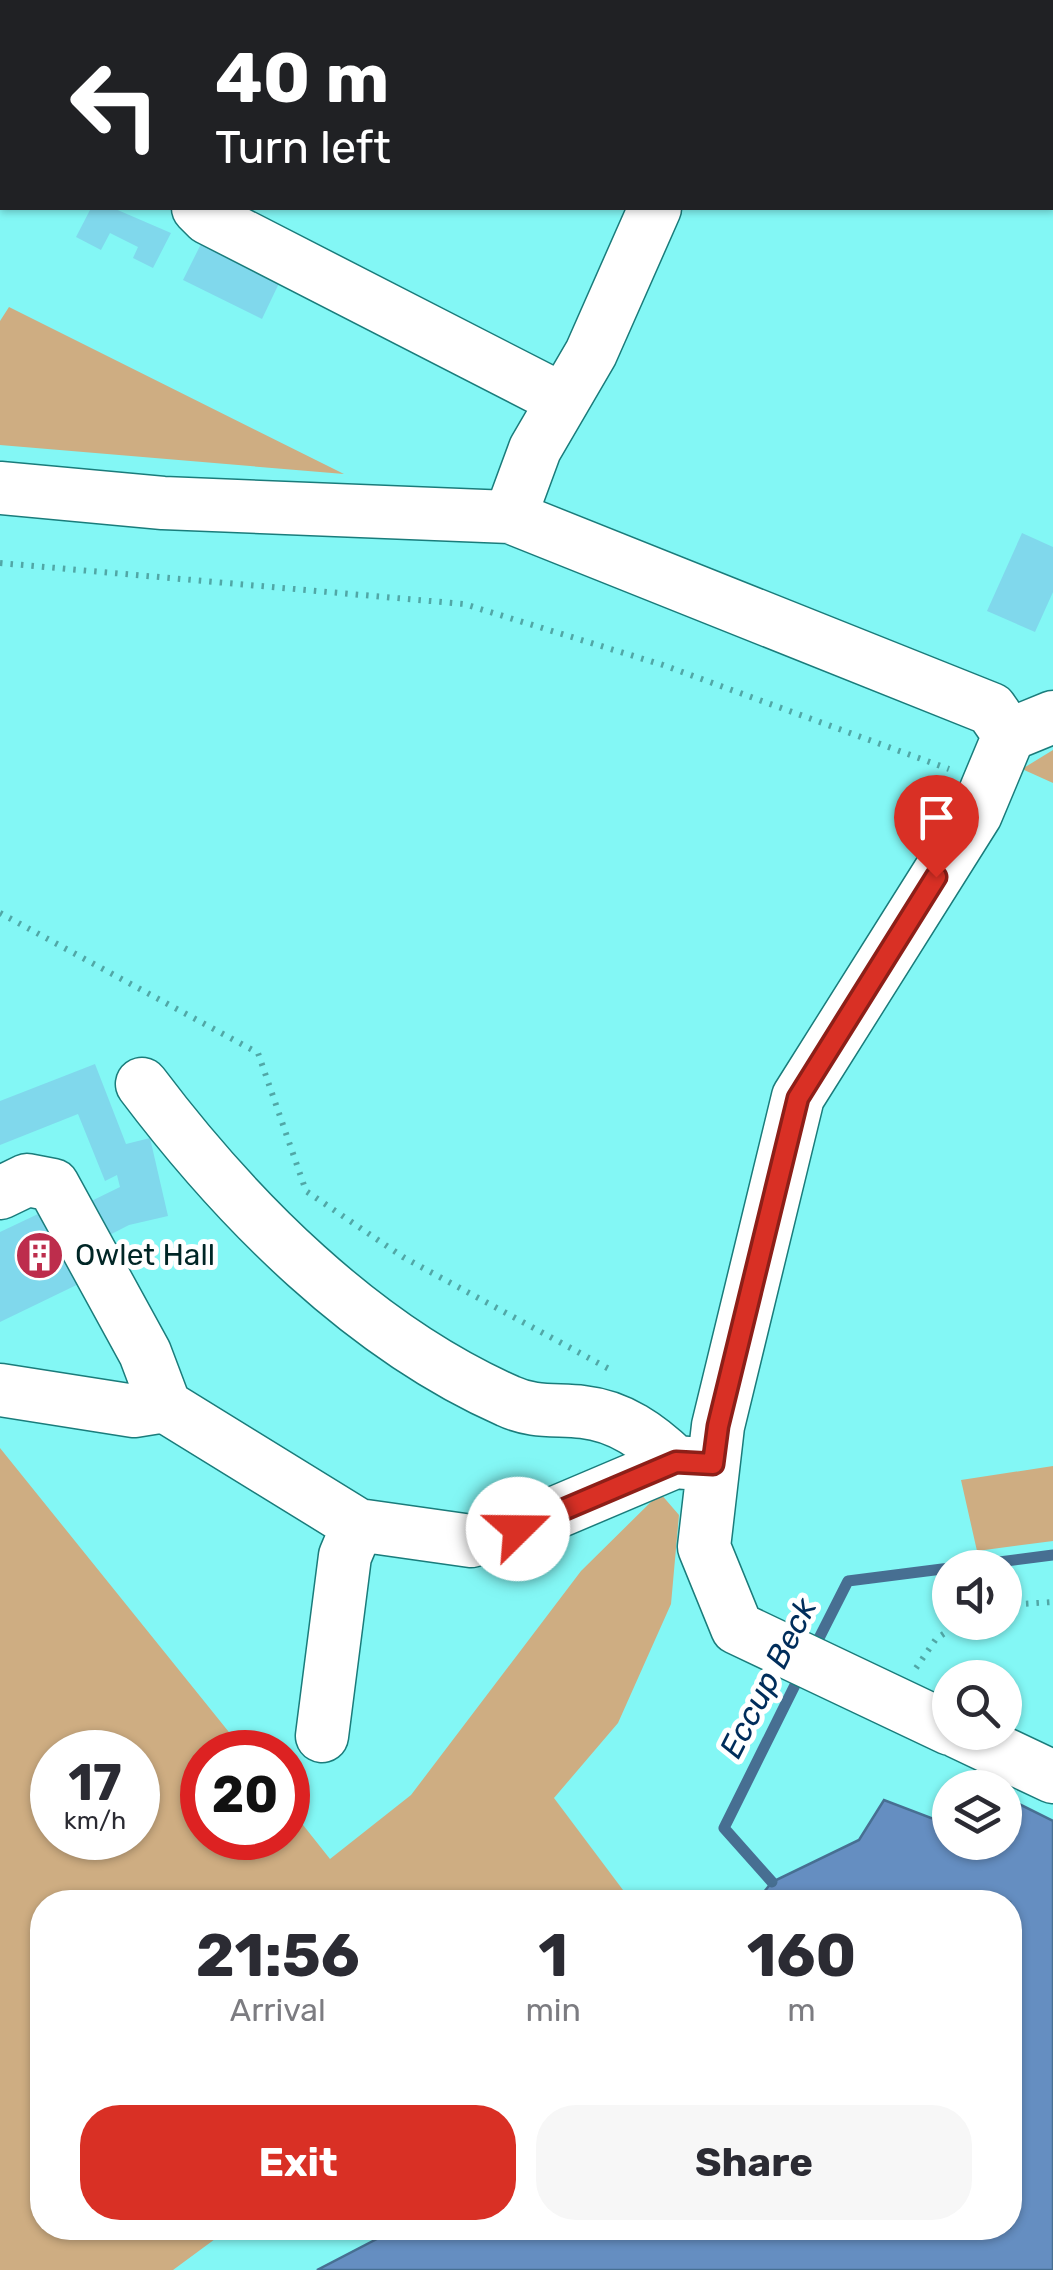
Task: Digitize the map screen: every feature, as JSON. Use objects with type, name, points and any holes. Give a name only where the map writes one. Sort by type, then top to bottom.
[{"type":"lane","points":[[200,210],[208,218],[563,400]]},
{"type":"lane","points":[[510,517],[534,448],[591,352],[654,210]]},
{"type":"lane","points":[[0,488],[163,503],[510,517],[1031,726],[986,786],[976,814],[798,1098],[718,1426],[694,1463],[472,1541],[358,1525],[165,1406],[145,1352],[54,1185],[26,1180],[0,1193]]},
{"type":"lane","points":[[142,1084],[210,1168],[374,1323],[433,1362],[512,1403],[536,1410],[603,1415],[694,1463]]},
{"type":"lane","points":[[0,1390],[134,1411],[165,1406]]},
{"type":"lane","points":[[694,1463],[704,1547],[737,1628],[932,1721]]},
{"type":"lane","points":[[322,1736],[345,1556],[358,1525]]},
{"type":"lane","points":[[996,1750],[1053,1777]]},
{"type":"path","points":[[0,563],[464,604],[663,665],[822,726],[909,751],[986,786]]},
{"type":"path","points":[[0,913],[258,1053],[306,1191],[403,1257],[613,1371]]},
{"type":"path","points":[[1022,1604],[1053,1602]]},
{"type":"path","points":[[900,1706],[918,1662],[935,1640]]},
{"type":"shaded area","points":[[9,307],[344,474],[0,445],[0,321]]},
{"type":"shaded area","points":[[1053,750],[1053,783],[1022,769]]},
{"type":"shaded area","points":[[0,1448],[227,1730],[180,1730],[180,1860],[310,1860],[310,1834],[330,1859],[411,1795],[581,1571],[660,1493],[679,1515],[671,1604],[618,1723],[554,1798],[623,1890],[30,1890],[30,2240],[214,2240],[173,2270],[0,2270]]},
{"type":"shaded area","points":[[1053,1466],[1053,1541],[977,1550],[961,1480]]},
{"type":"water","points":[[884,1800],[932,1818],[932,1860],[1022,1860],[1022,1806],[1053,1821],[1053,2270],[317,2270],[375,2240],[1022,2240],[1022,1890],[766,1890],[772,1882],[859,1840]]},
{"type":"building","points":[[90,210],[118,210],[171,233],[153,268],[133,258],[138,247],[110,233],[101,250],[76,237]]},
{"type":"building","points":[[204,238],[282,277],[262,319],[183,280]]},
{"type":"building","points":[[1022,533],[1053,547],[1053,592],[1035,632],[987,611]]},
{"type":"building","points":[[95,1064],[126,1144],[150,1138],[168,1216],[129,1225],[92,1244],[75,1209],[120,1187],[117,1175],[105,1181],[78,1114],[0,1145],[0,1101]]},
{"type":"building","name":"Owlet Hall","points":[[57,1205],[91,1278],[0,1322],[0,1232]]},
{"type":"waterway","name":"Eccup Beck","points":[[1022,1559],[1053,1555]]},
{"type":"waterway","name":"Eccup Beck","points":[[812,1652],[848,1581],[932,1570]]},
{"type":"waterway","name":"Eccup Beck","points":[[772,1882],[724,1828],[801,1673]]},
{"type":"place","name":"Owlet Hall","points":[[40,1255]]},
{"type":"route","points":[[518,1529],[676,1462],[713,1464],[718,1426],[798,1098],[936,877]]}]
